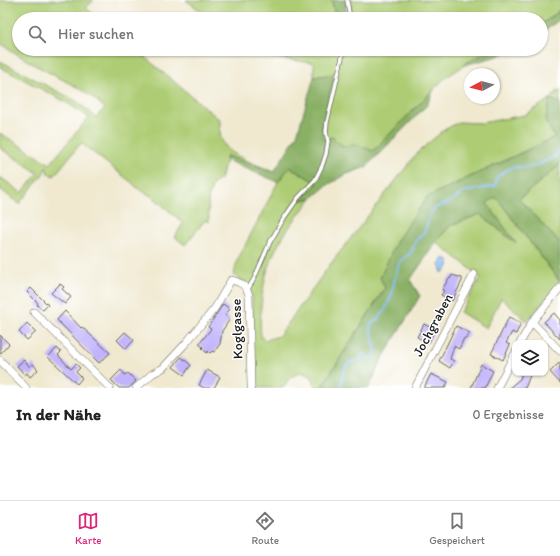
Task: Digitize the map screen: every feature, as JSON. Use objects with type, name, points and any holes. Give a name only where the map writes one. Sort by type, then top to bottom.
[{"type":"street","name":"Jochgraben","points":[[415,388],[474,274]]},
{"type":"street","name":"Koglgasse","points":[[136,388],[152,374],[164,368],[215,308],[231,280],[241,283],[248,289],[250,309],[250,388]]},
{"type":"street","points":[[522,340],[532,322],[560,288]]},
{"type":"street","points":[[34,312],[110,388]]},
{"type":"street","points":[[532,322],[560,351]]},
{"type":"street","points":[[497,388],[512,359]]},
{"type":"street","points":[[0,360],[26,388]]},
{"type":"lane","points":[[347,0],[349,12]]},
{"type":"lane","points":[[248,289],[270,242],[284,218],[298,198],[315,180],[322,166],[328,141],[326,132],[327,122],[342,56]]},
{"type":"green space","points":[[0,0],[94,0],[86,8],[91,12],[12,12],[12,51],[0,43]]},
{"type":"green space","points":[[186,0],[332,0],[334,12],[202,12]]},
{"type":"green space","points":[[332,0],[345,0],[346,12],[334,12]]},
{"type":"green space","points":[[349,0],[560,0],[560,10],[548,20],[548,12],[352,12]]},
{"type":"green space","points":[[560,10],[560,19],[548,28],[549,19]]},
{"type":"green space","points":[[20,56],[143,56],[220,120],[222,140],[232,152],[246,160],[274,172],[227,156],[221,178],[213,184],[208,199],[209,222],[205,220],[185,245],[175,237],[183,223],[153,197],[137,188],[81,143],[54,176],[48,174],[46,167],[43,174],[19,204],[0,189],[0,177],[22,193],[38,173],[0,148],[0,133],[50,164],[89,117],[64,101],[0,67],[0,61],[76,101],[96,117],[105,108],[71,84]]},
{"type":"green space","points":[[265,56],[480,56],[465,63],[465,65],[445,78],[373,151],[357,144],[343,146],[332,137],[324,139],[322,128],[333,74],[314,77],[314,63]]},
{"type":"green space","points":[[480,56],[498,56],[465,65],[465,63]]},
{"type":"green space","points":[[334,74],[322,128],[324,139],[332,137],[343,146],[357,144],[373,151],[434,89],[427,105],[366,167],[347,174],[326,186],[312,198],[298,201],[318,184],[290,167],[278,182],[226,160],[227,156],[274,172],[297,135],[314,77]]},
{"type":"green space","points":[[560,89],[560,103],[550,99]]},
{"type":"green space","points":[[550,99],[555,137],[427,197],[385,288],[321,388],[316,388],[312,377],[302,372],[290,377],[283,388],[253,388],[252,296],[244,282],[234,275],[237,261],[278,182],[290,167],[318,184],[298,201],[312,198],[295,220],[274,252],[268,269],[263,288],[260,318],[261,337],[265,340],[279,336],[329,266],[418,152],[444,130],[459,122],[481,123],[525,115]]},
{"type":"green space","points":[[550,99],[560,103],[560,165],[519,199],[560,243],[560,281],[496,197],[487,203],[516,243],[480,214],[450,226],[436,242],[410,280],[420,296],[381,361],[369,388],[321,388],[385,288],[380,278],[397,240],[427,197],[555,137],[545,121]]},
{"type":"green space","points":[[560,165],[560,243],[519,199]]},
{"type":"green space","points":[[496,197],[560,282],[527,321],[501,298],[486,328],[460,312],[481,277],[436,242],[450,226],[480,214],[514,242],[486,203]]},
{"type":"water","points":[[443,258],[449,260],[449,264],[442,273],[439,264]]},
{"type":"building","points":[[452,275],[462,278],[462,281],[452,301],[441,295],[444,291],[442,290]]},
{"type":"building","points":[[60,284],[64,287],[62,289],[71,297],[65,304],[51,293]]},
{"type":"building","points":[[31,288],[48,305],[43,310],[27,292]]},
{"type":"building","points":[[223,304],[230,309],[225,315],[230,319],[222,331],[220,344],[214,352],[212,351],[210,353],[208,351],[207,353],[199,344],[211,329],[208,327]]},
{"type":"building","points":[[65,311],[81,328],[82,327],[110,353],[99,363],[57,320]]},
{"type":"building","points":[[554,313],[560,320],[560,339],[544,322]]},
{"type":"building","points":[[509,317],[521,323],[516,334],[512,332],[506,343],[510,345],[503,360],[491,354]]},
{"type":"building","points":[[27,323],[36,332],[27,340],[19,332]]},
{"type":"building","points":[[424,324],[435,330],[428,343],[417,337]]},
{"type":"building","points":[[456,326],[470,333],[466,339],[464,338],[459,349],[454,346],[450,359],[454,361],[450,368],[439,361]]},
{"type":"building","points":[[125,332],[134,340],[126,349],[117,340]]},
{"type":"building","points":[[0,335],[9,344],[0,354]]},
{"type":"building","points":[[57,348],[61,352],[58,355],[71,369],[76,364],[80,368],[76,372],[82,378],[77,384],[48,357]]},
{"type":"building","points":[[181,357],[191,365],[184,375],[173,367]]},
{"type":"building","points":[[24,360],[30,367],[33,364],[38,370],[30,377],[27,373],[25,375],[17,366]]},
{"type":"building","points":[[560,362],[560,383],[550,372]]},
{"type":"building","points":[[481,364],[493,371],[485,388],[471,388]]},
{"type":"building","points":[[121,370],[125,375],[128,373],[136,381],[129,388],[119,388],[111,380]]},
{"type":"building","points":[[207,370],[220,377],[214,388],[204,388],[199,385]]},
{"type":"building","points":[[431,374],[448,382],[445,388],[424,388]]},
{"type":"building","points":[[521,376],[530,376],[525,388],[509,388],[520,379]]},
{"type":"waterway","points":[[341,388],[344,369],[349,363],[359,360],[362,355],[369,358],[374,357],[376,352],[370,325],[378,319],[385,310],[391,297],[400,261],[411,253],[415,242],[425,231],[431,212],[437,207],[450,202],[464,192],[495,186],[497,177],[509,169],[514,167],[532,167],[555,157],[560,147]]}]
